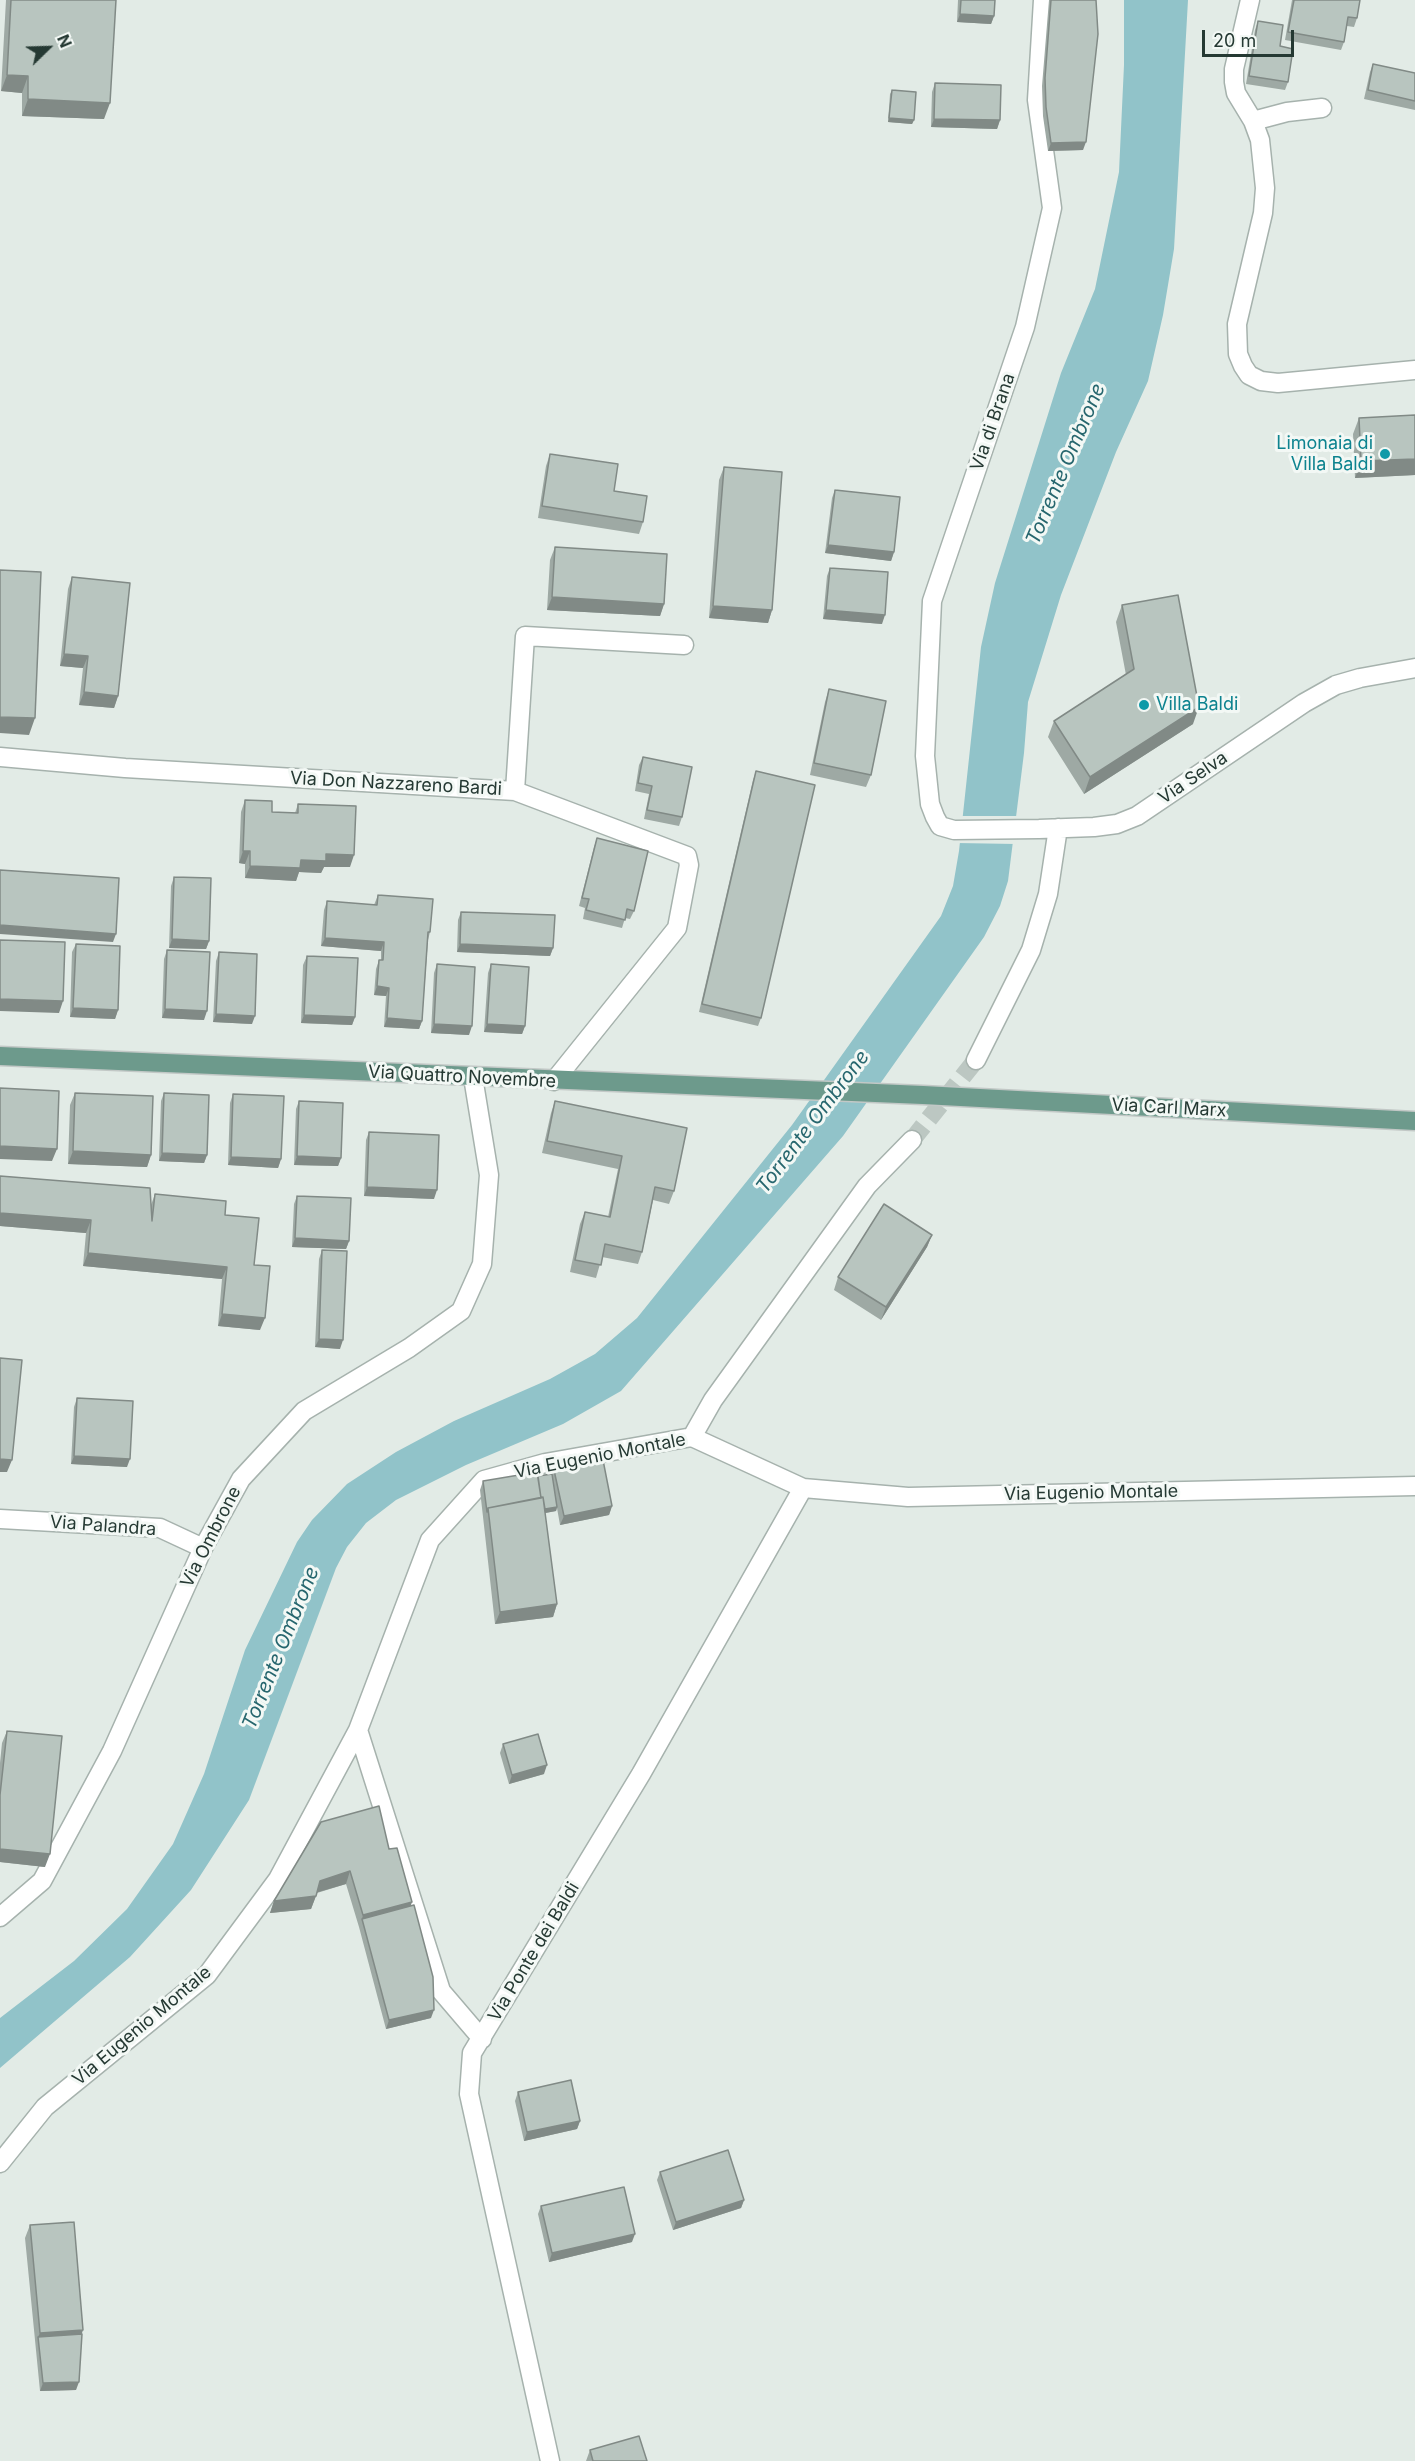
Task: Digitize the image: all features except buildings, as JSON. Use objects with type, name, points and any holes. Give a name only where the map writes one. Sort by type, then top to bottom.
[{"type":"main road","name":"Via Quattro Novembre","points":[[0,1056],[753,1090],[923,1095]]},
{"type":"main road","name":"Via Carl Marx","points":[[923,1095],[1415,1121]]},
{"type":"street","name":"Via di Brana","points":[[954,830],[940,826],[930,804],[925,756],[932,601],[1025,327],[1052,208],[1037,100],[1043,0]]},
{"type":"street","points":[[1250,0],[1234,69],[1234,82],[1236,93],[1253,121],[1263,153],[1265,188],[1263,213],[1237,324],[1237,347],[1243,366],[1249,375],[1260,381],[1278,383],[1415,370]]},
{"type":"street","points":[[1253,121],[1287,112],[1322,108]]},
{"type":"street","name":"Via Don Nazzareno Bardi","points":[[0,758],[125,768],[514,791],[525,636],[684,645]]},
{"type":"street","name":"Via Selva","points":[[954,830],[1039,829],[1117,824],[1137,816],[1304,703],[1336,685],[1415,668]]},
{"type":"street","points":[[514,791],[687,856],[689,865],[677,928],[554,1081]]},
{"type":"street","points":[[976,1060],[1031,950],[1048,894],[1058,828]]},
{"type":"street","name":"Via Ombrone","points":[[0,1917],[42,1881],[112,1751],[203,1548],[241,1479],[304,1412],[409,1348],[461,1311],[482,1264],[489,1175],[473,1077]]},
{"type":"street","points":[[692,1437],[713,1400],[867,1186],[912,1140]]},
{"type":"street","name":"Via Eugenio Montale","points":[[0,2163],[45,2107],[207,1975],[278,1879],[358,1730],[430,1540],[484,1480],[545,1463],[692,1437],[803,1488],[908,1497],[1415,1486]]},
{"type":"street","name":"Via Ponte dei Baldi","points":[[550,2461],[469,2094],[472,2053],[641,1774],[803,1488]]},
{"type":"street","name":"Via Palandra","points":[[0,1519],[160,1528],[203,1548]]},
{"type":"street","points":[[358,1730],[441,1991],[482,2039]]},
{"type":"water","name":"Torrente Ombrone","points":[[1124,0],[1188,0],[1174,249],[1163,315],[1148,381],[1116,452],[1061,595],[1028,702],[1008,881],[1000,906],[984,937],[843,1136],[621,1391],[563,1424],[466,1465],[396,1500],[366,1523],[347,1547],[336,1568],[249,1800],[191,1890],[130,1957],[0,2068],[0,2018],[74,1961],[127,1909],[173,1844],[204,1774],[245,1650],[297,1542],[312,1520],[347,1484],[396,1452],[454,1421],[550,1379],[595,1354],[637,1318],[792,1125],[941,916],[953,886],[959,851],[981,647],[995,583],[1061,373],[1095,289],[1119,172],[1124,65]]},
{"type":"pier","points":[[960,816],[1020,816],[1016,844],[957,843]]},
{"type":"tunnel","points":[[912,1140],[976,1060]]},
{"type":"place","name":"Limonaia di Villa Baldi","points":[[1385,454]]},
{"type":"place","name":"Villa Baldi","points":[[1144,705]]}]
